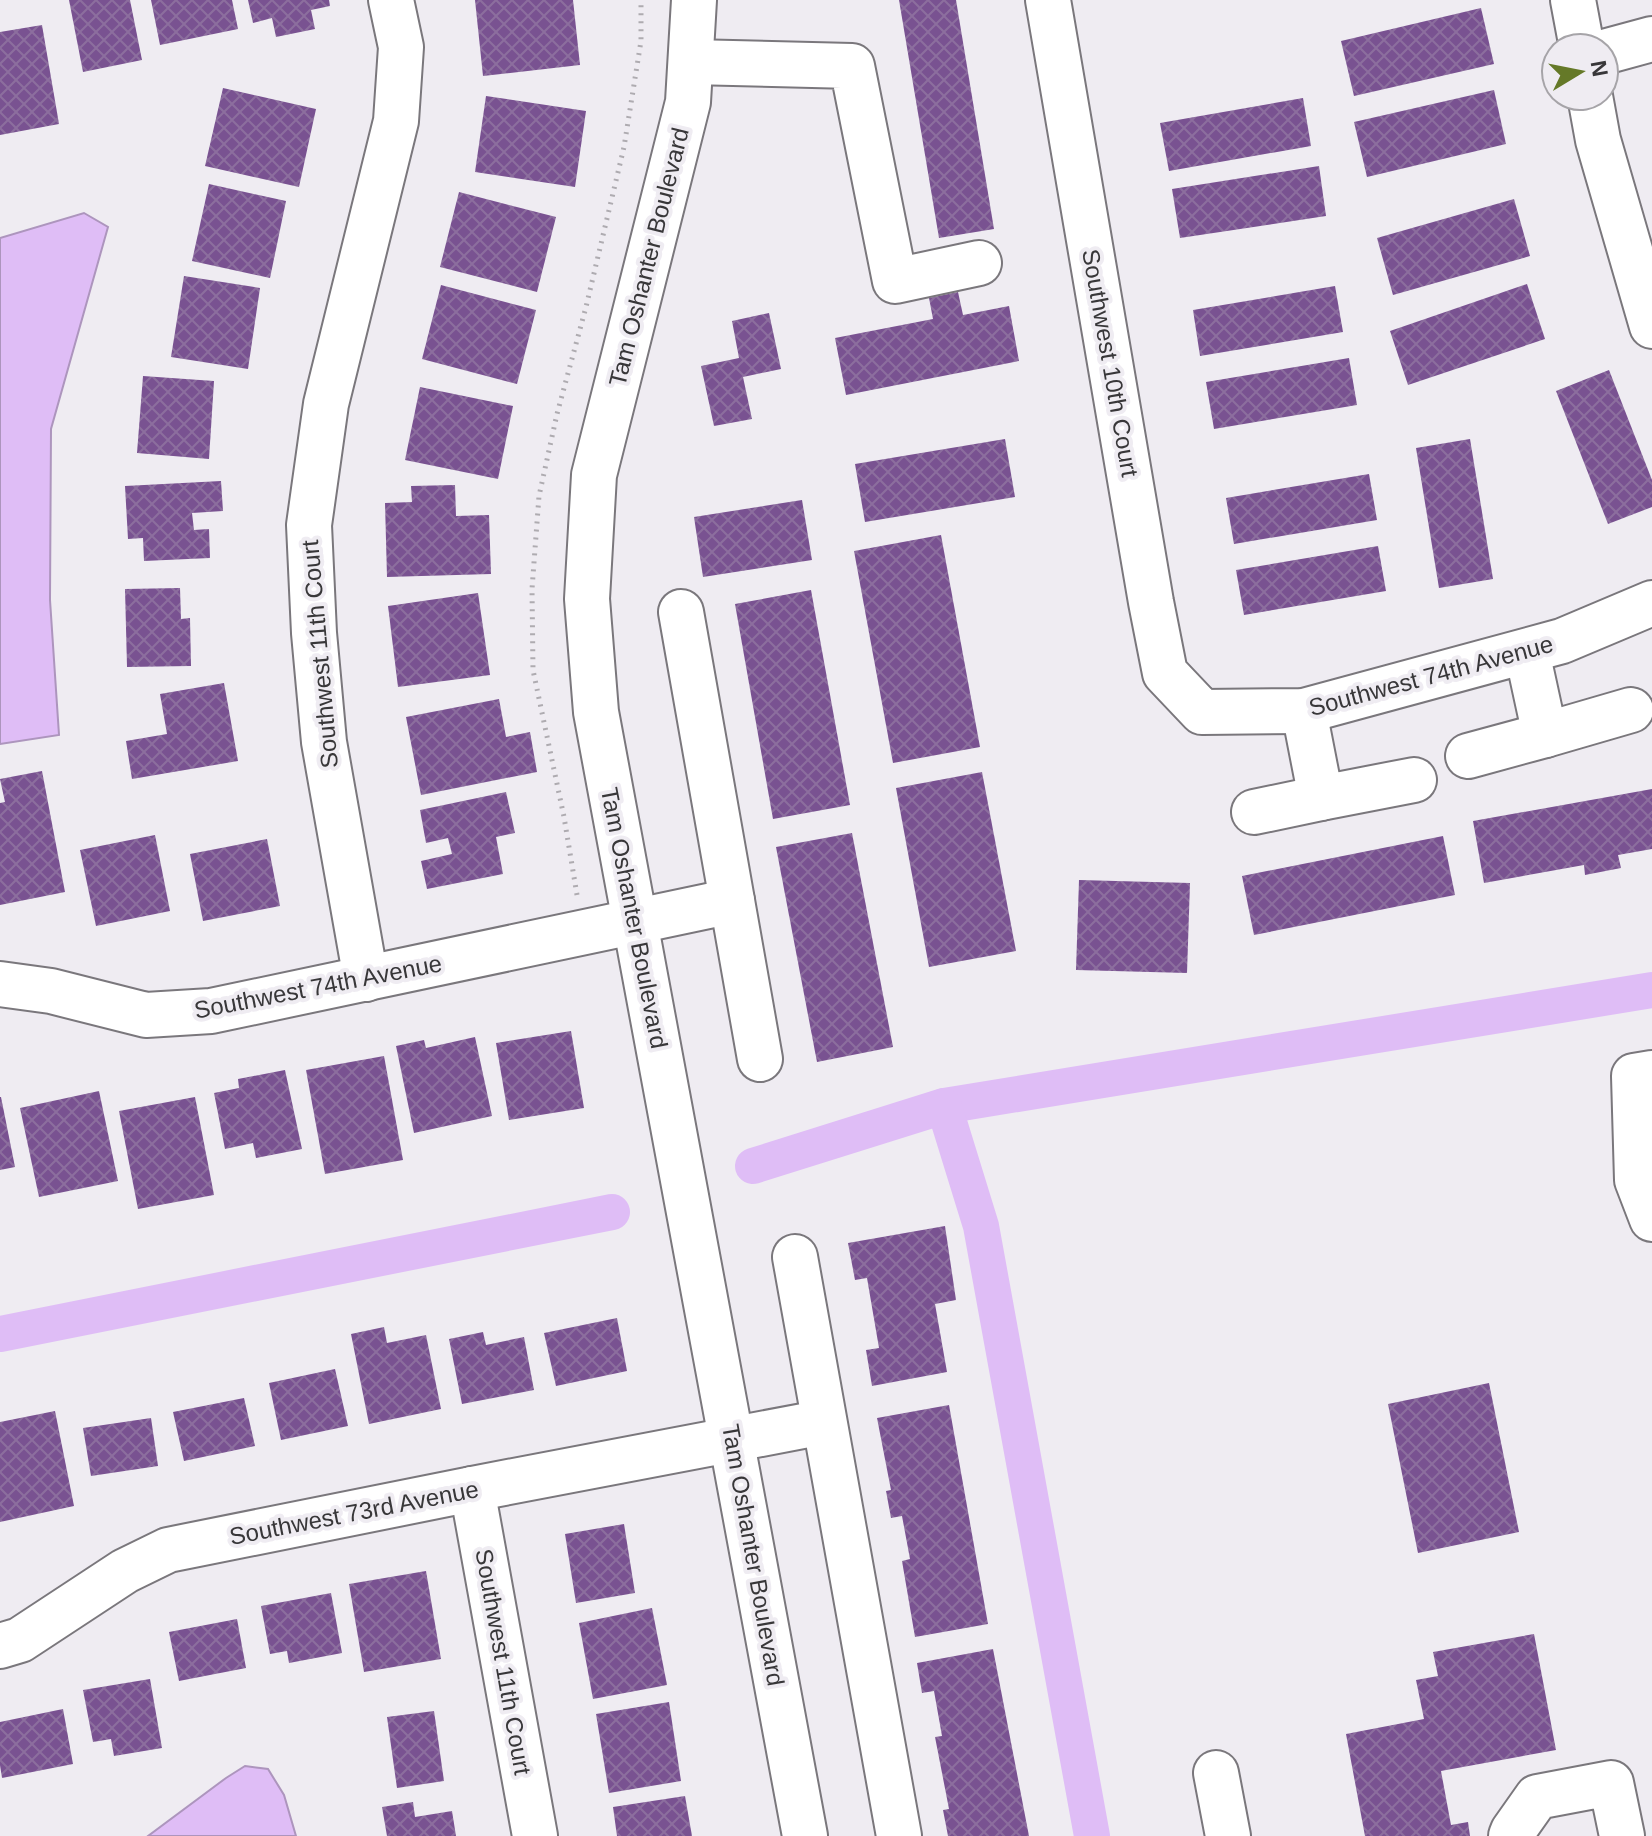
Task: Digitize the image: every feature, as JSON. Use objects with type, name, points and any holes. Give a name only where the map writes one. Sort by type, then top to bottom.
[{"type":"street","name":"Southwest 11th Court","points":[[366,979],[324,742],[314,633],[309,525],[326,404],[396,121],[401,47],[391,0]]},
{"type":"street","name":"Tam Oshanter Boulevard","points":[[694,0],[688,102],[594,475],[587,599],[596,712],[805,1836]]},
{"type":"street","name":"Southwest 10th Court","points":[[1048,0],[1165,673],[1202,712]]},
{"type":"street","points":[[1573,0],[1579,32]]},
{"type":"street","points":[[1620,48],[1652,39]]},
{"type":"street","points":[[691,62],[852,66],[895,281],[979,263]]},
{"type":"street","points":[[1593,112],[1598,140],[1652,326]]},
{"type":"street","name":"Southwest 74th Avenue","points":[[1202,712],[1304,711],[1527,652],[1562,641],[1652,603]]},
{"type":"street","points":[[681,612],[760,1059]]},
{"type":"street","points":[[1527,652],[1545,735]]},
{"type":"street","points":[[1468,756],[1631,710]]},
{"type":"street","points":[[1304,711],[1321,798]]},
{"type":"street","points":[[1254,812],[1414,780]]},
{"type":"street","name":"Southwest 74th Avenue","points":[[0,984],[51,991],[146,1015],[211,1011],[732,901]]},
{"type":"street","points":[[1652,1073],[1634,1076],[1637,1180],[1652,1219]]},
{"type":"street","points":[[795,1257],[899,1836]]},
{"type":"street","name":"Southwest 73rd Avenue","points":[[0,1646],[20,1640],[125,1571],[168,1550],[824,1422]]},
{"type":"street","name":"Southwest 11th Court","points":[[472,1489],[535,1836]]},
{"type":"street","points":[[1216,1773],[1228,1836]]},
{"type":"street","points":[[1511,1836],[1537,1797],[1611,1783],[1622,1836]]},
{"type":"shaded area","points":[[84,213],[108,227],[51,429],[50,600],[59,735],[0,744],[0,238]]},
{"type":"shaded area","points":[[245,1766],[268,1769],[284,1795],[296,1836],[148,1836],[226,1778]]},
{"type":"building","points":[[69,0],[130,0],[142,60],[83,72]]},
{"type":"building","points":[[151,0],[232,0],[238,29],[160,45]]},
{"type":"building","points":[[248,0],[329,0],[330,6],[311,10],[315,29],[276,37],[272,18],[253,23]]},
{"type":"building","points":[[475,0],[573,0],[580,65],[483,76]]},
{"type":"building","points":[[899,0],[956,0],[994,229],[939,238]]},
{"type":"building","points":[[1481,8],[1494,64],[1354,96],[1341,41]]},
{"type":"building","points":[[42,25],[59,124],[0,135],[0,32]]},
{"type":"building","points":[[223,88],[316,109],[299,187],[205,166]]},
{"type":"building","points":[[1494,90],[1506,144],[1367,177],[1354,122]]},
{"type":"building","points":[[486,96],[586,111],[575,187],[475,172]]},
{"type":"building","points":[[1303,98],[1311,146],[1169,171],[1160,123]]},
{"type":"building","points":[[1319,166],[1326,216],[1180,238],[1172,189]]},
{"type":"building","points":[[209,184],[286,201],[270,278],[192,261]]},
{"type":"building","points":[[459,192],[556,217],[537,292],[440,267]]},
{"type":"building","points":[[1514,199],[1530,256],[1393,295],[1377,238]]},
{"type":"building","points":[[184,276],[260,288],[248,369],[171,357]]},
{"type":"building","points":[[1527,284],[1545,339],[1408,385],[1390,331]]},
{"type":"building","points":[[441,285],[536,310],[517,384],[422,359]]},
{"type":"building","points":[[1335,286],[1343,332],[1200,356],[1193,310]]},
{"type":"building","points":[[958,292],[963,315],[1009,306],[1019,361],[846,395],[835,338],[933,319],[929,298]]},
{"type":"building","points":[[769,313],[781,369],[743,377],[752,419],[714,426],[701,366],[739,358],[732,321]]},
{"type":"building","points":[[1349,358],[1357,405],[1214,429],[1206,382]]},
{"type":"building","points":[[1609,370],[1652,480],[1652,507],[1608,524],[1556,391]]},
{"type":"building","points":[[143,376],[214,381],[209,459],[137,453]]},
{"type":"building","points":[[420,387],[513,406],[498,479],[405,460]]},
{"type":"building","points":[[1005,439],[1015,497],[865,522],[855,464]]},
{"type":"building","points":[[1470,439],[1493,579],[1439,588],[1416,448]]},
{"type":"building","points":[[1369,474],[1377,520],[1234,544],[1226,498]]},
{"type":"building","points":[[221,481],[223,511],[192,513],[194,530],[209,529],[210,558],[144,561],[143,538],[128,539],[125,486]]},
{"type":"building","points":[[455,485],[456,516],[489,515],[491,574],[387,577],[385,503],[412,502],[411,486]]},
{"type":"building","points":[[802,500],[812,560],[703,577],[694,517]]},
{"type":"building","points":[[941,535],[980,747],[893,763],[854,551]]},
{"type":"building","points":[[1378,546],[1386,591],[1244,615],[1236,570]]},
{"type":"building","points":[[180,588],[181,619],[190,618],[191,666],[127,667],[125,589]]},
{"type":"building","points":[[811,590],[850,805],[773,819],[735,604]]},
{"type":"building","points":[[478,593],[490,675],[398,687],[388,606]]},
{"type":"building","points":[[224,683],[238,761],[132,779],[126,741],[167,734],[160,694]]},
{"type":"building","points":[[499,699],[506,737],[530,732],[537,772],[421,795],[406,717]]},
{"type":"building","points":[[42,771],[65,892],[0,905],[0,803],[5,802],[0,779]]},
{"type":"building","points":[[982,772],[1016,951],[929,967],[896,788]]},
{"type":"building","points":[[1652,789],[1652,849],[1618,855],[1621,868],[1585,875],[1584,865],[1484,883],[1473,821]]},
{"type":"building","points":[[506,792],[515,833],[496,837],[503,874],[427,889],[421,861],[452,854],[448,838],[426,843],[420,810]]},
{"type":"building","points":[[852,833],[893,1047],[817,1062],[776,847]]},
{"type":"building","points":[[155,835],[170,911],[96,926],[80,850]]},
{"type":"building","points":[[1443,836],[1455,895],[1254,935],[1242,876]]},
{"type":"building","points":[[267,839],[280,906],[203,921],[190,854]]},
{"type":"building","points":[[1079,880],[1190,883],[1187,973],[1076,970]]},
{"type":"building","points":[[571,1031],[584,1108],[509,1120],[496,1043]]},
{"type":"building","points":[[475,1037],[492,1116],[414,1133],[396,1046],[424,1040],[426,1048]]},
{"type":"building","points":[[384,1056],[403,1160],[325,1174],[306,1070]]},
{"type":"building","points":[[285,1070],[302,1149],[256,1158],[253,1143],[225,1149],[214,1093],[239,1088],[238,1079]]},
{"type":"building","points":[[99,1091],[118,1181],[39,1197],[20,1108]]},
{"type":"building","points":[[0,1097],[15,1167],[0,1170]]},
{"type":"building","points":[[195,1097],[214,1195],[138,1209],[119,1111]]},
{"type":"building","points":[[945,1226],[956,1300],[935,1304],[947,1372],[872,1386],[866,1350],[879,1348],[867,1278],[855,1280],[848,1243]]},
{"type":"building","points":[[617,1318],[627,1371],[556,1386],[544,1333]]},
{"type":"building","points":[[384,1327],[387,1343],[426,1335],[441,1409],[369,1424],[351,1334]]},
{"type":"building","points":[[483,1332],[486,1345],[524,1337],[534,1390],[462,1404],[449,1339]]},
{"type":"building","points":[[335,1369],[348,1426],[281,1440],[269,1383]]},
{"type":"building","points":[[1489,1383],[1519,1532],[1418,1553],[1388,1404]]},
{"type":"building","points":[[244,1398],[255,1446],[184,1461],[173,1412]]},
{"type":"building","points":[[949,1405],[988,1624],[915,1637],[902,1561],[910,1559],[902,1516],[891,1518],[886,1491],[891,1490],[877,1418]]},
{"type":"building","points":[[55,1411],[74,1506],[0,1522],[0,1422]]},
{"type":"building","points":[[151,1418],[158,1466],[91,1476],[83,1428]]},
{"type":"building","points":[[624,1524],[635,1593],[576,1603],[565,1534]]},
{"type":"building","points":[[426,1571],[441,1659],[364,1672],[349,1584]]},
{"type":"building","points":[[331,1593],[342,1653],[289,1663],[287,1651],[270,1654],[261,1606]]},
{"type":"building","points":[[652,1608],[667,1685],[593,1699],[579,1623]]},
{"type":"building","points":[[237,1619],[246,1668],[179,1681],[169,1632]]},
{"type":"building","points":[[1534,1634],[1556,1750],[1441,1771],[1451,1825],[1468,1822],[1470,1836],[1365,1836],[1346,1734],[1424,1719],[1416,1680],[1438,1676],[1433,1652]]},
{"type":"building","points":[[993,1649],[1029,1836],[948,1836],[943,1810],[949,1809],[935,1737],[942,1736],[934,1691],[922,1693],[917,1663]]},
{"type":"building","points":[[150,1679],[162,1748],[114,1756],[111,1739],[93,1742],[83,1690]]},
{"type":"building","points":[[669,1702],[681,1781],[609,1793],[596,1714]]},
{"type":"building","points":[[63,1709],[73,1764],[2,1778],[0,1722]]},
{"type":"building","points":[[434,1711],[444,1781],[397,1788],[387,1717]]},
{"type":"building","points":[[685,1796],[692,1836],[617,1836],[613,1807]]},
{"type":"building","points":[[413,1802],[415,1817],[452,1811],[456,1836],[387,1836],[382,1807]]},
{"type":"waterway","points":[[944,1106],[1652,990]]},
{"type":"waterway","points":[[753,1166],[944,1106],[981,1226],[1092,1836]]},
{"type":"waterway","points":[[0,1334],[612,1212]]}]
